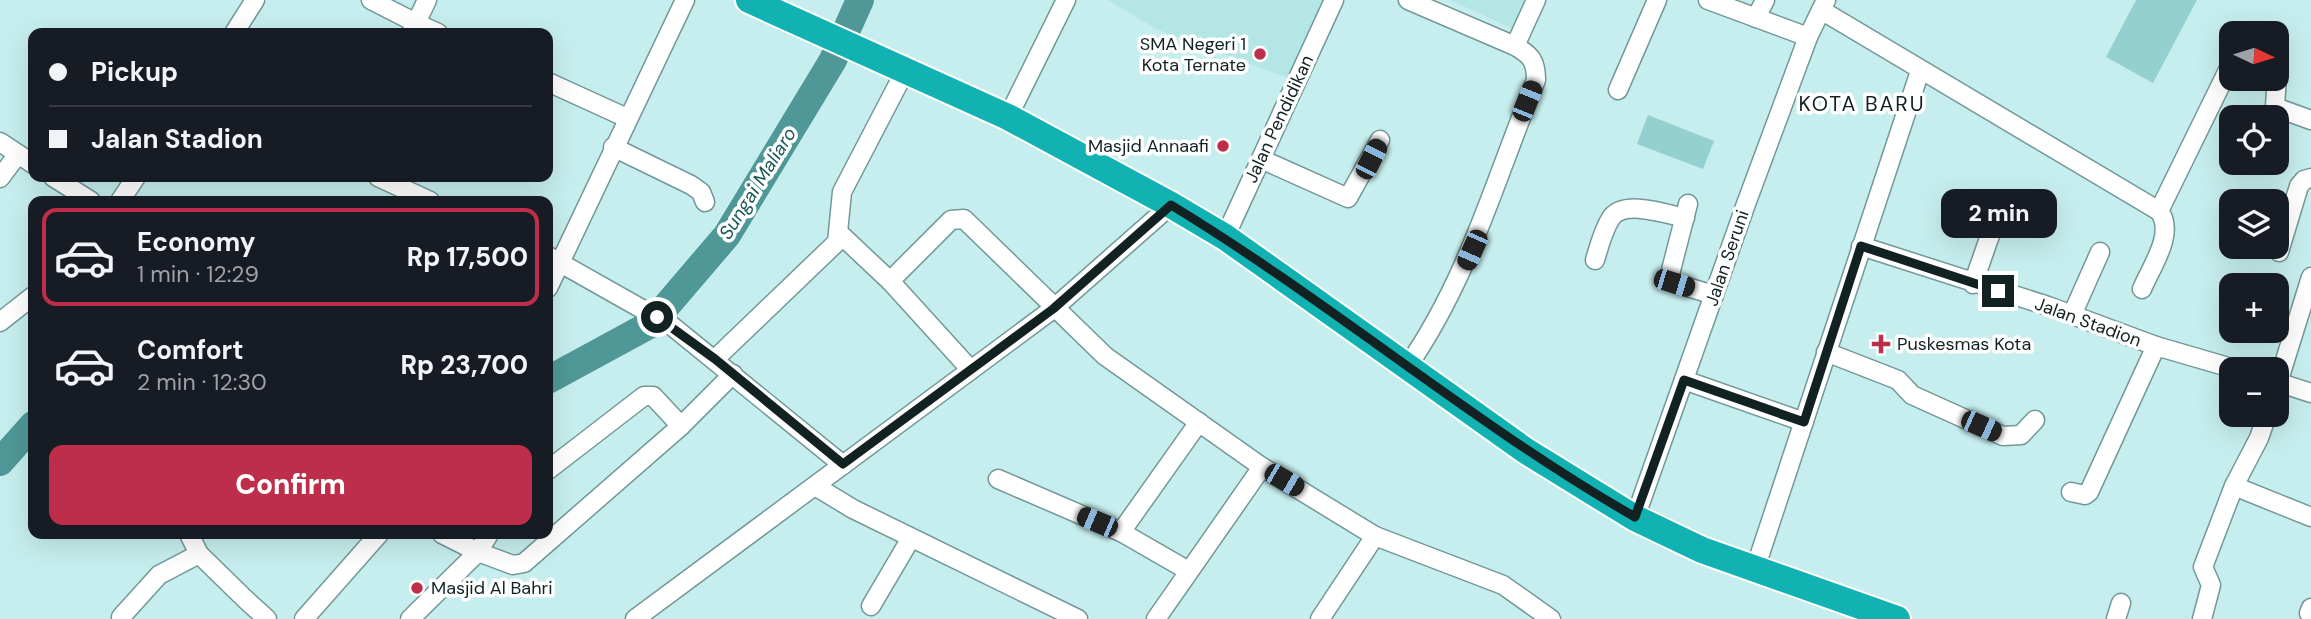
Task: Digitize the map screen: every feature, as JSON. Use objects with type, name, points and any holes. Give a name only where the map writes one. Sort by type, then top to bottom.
[{"type":"highway","points":[[749,0],[1008,117],[1171,205],[1225,237],[1526,451],[1635,517],[1702,550],[1890,618]]},
{"type":"street","points":[[237,28],[255,0]]},
{"type":"street","points":[[371,0],[413,28],[427,0]]},
{"type":"street","points":[[685,0],[614,147],[554,259],[672,327],[843,464]]},
{"type":"street","points":[[1008,117],[1066,0]]},
{"type":"street","name":"Jalan Pendidikan","points":[[1225,237],[1334,0]]},
{"type":"street","points":[[1407,367],[1436,326],[1459,279],[1536,80],[1534,61],[1515,46],[1408,0]]},
{"type":"street","points":[[1515,46],[1536,0]]},
{"type":"street","points":[[1618,90],[1657,0]]},
{"type":"street","points":[[1708,0],[1808,37]]},
{"type":"street","points":[[1756,18],[1765,0]]},
{"type":"street","points":[[1823,5],[1920,71],[2159,211],[2164,217],[2164,237],[2142,289]]},
{"type":"street","name":"Jalan Seruni","points":[[1635,517],[1808,37],[1823,5]]},
{"type":"street","points":[[715,359],[834,246],[839,233],[842,192],[905,71]]},
{"type":"street","points":[[1755,569],[1920,71]]},
{"type":"street","points":[[553,84],[627,118]]},
{"type":"street","points":[[2159,211],[2219,88]]},
{"type":"street","points":[[2276,91],[2275,107],[2311,120]]},
{"type":"street","points":[[1261,159],[1348,198],[1380,140]]},
{"type":"street","points":[[0,142],[28,161]]},
{"type":"street","points":[[614,147],[691,185],[701,192],[705,202]]},
{"type":"street","points":[[0,178],[18,154]]},
{"type":"street","points":[[2289,219],[2299,186],[2304,180],[2311,178]]},
{"type":"street","points":[[61,182],[83,196]]},
{"type":"street","points":[[388,182],[415,196]]},
{"type":"street","points":[[1973,284],[2001,204]]},
{"type":"street","points":[[635,619],[1053,309],[1171,205]]},
{"type":"street","points":[[1595,260],[1609,220],[1616,213],[1625,209],[1686,211],[1669,278],[1674,283],[1714,295]]},
{"type":"street","points":[[890,281],[951,220],[960,218],[969,222],[1053,309],[1105,356],[1262,467],[1375,536],[1503,585],[1551,619]]},
{"type":"street","points":[[839,233],[890,281],[970,369]]},
{"type":"street","name":"Jalan Stadion","points":[[1861,246],[2072,315],[2156,346],[2219,364]]},
{"type":"street","points":[[2072,315],[2100,252]]},
{"type":"street","points":[[2285,357],[2311,277]]},
{"type":"street","points":[[0,322],[28,300]]},
{"type":"street","points":[[2071,492],[2085,495],[2089,492],[2156,346]]},
{"type":"street","points":[[1826,352],[1898,380],[1912,395],[2003,436],[2021,435],[2035,420]]},
{"type":"street","points":[[553,526],[681,426],[733,374]]},
{"type":"street","points":[[1684,380],[1804,422]]},
{"type":"street","points":[[2289,387],[2311,393]]},
{"type":"street","points":[[553,466],[644,396],[653,396],[681,426]]},
{"type":"street","points":[[1121,533],[1199,422]]},
{"type":"street","points":[[2202,619],[2211,585],[2203,567],[2234,486],[2263,427]]},
{"type":"street","points":[[1156,619],[1187,570],[1262,467]]},
{"type":"street","points":[[998,479],[1121,533],[1187,570]]},
{"type":"street","points":[[815,486],[853,509],[1078,619]]},
{"type":"street","points":[[2234,486],[2311,517]]},
{"type":"street","points":[[1320,619],[1375,536]]},
{"type":"street","points":[[871,606],[911,538]]},
{"type":"street","points":[[192,539],[199,554],[267,619]]},
{"type":"street","points":[[304,619],[375,539]]},
{"type":"street","points":[[452,539],[478,552],[519,565],[542,539]]},
{"type":"street","points":[[410,619],[478,552],[486,539]]},
{"type":"street","points":[[121,617],[159,575],[199,554]]},
{"type":"shaded area","name":"SMA Negeri 1 Kota Ternate","points":[[1108,0],[1323,0],[1288,78],[1156,29]]},
{"type":"shaded area","points":[[1450,0],[1527,0],[1515,30]]},
{"type":"shaded area","points":[[2136,0],[2197,0],[2153,83],[2106,57]]},
{"type":"shaded area","points":[[1648,115],[1714,141],[1703,169],[1637,144]]},
{"type":"waterway","name":"Sungai Maliaro","points":[[553,377],[651,324],[727,235],[833,60],[860,0]]},
{"type":"waterway","name":"Sungai Maliaro","points":[[0,462],[28,431]]},
{"type":"place","name":"SMA Negeri 1 Kota Ternate","points":[[1260,54]]},
{"type":"place","name":"Masjid Annaafi","points":[[1223,146]]},
{"type":"place","name":"Puskesmas Kota","points":[[1881,344]]},
{"type":"place","name":"Masjid Al Bahri","points":[[417,588]]},
{"type":"district","name":"KOTA BARU","points":[[1862,104]]},
{"type":"route","points":[[657,317],[715,359],[843,464],[1053,309],[1171,205],[1225,237],[1526,451],[1573,482],[1635,517],[1654,471],[1684,380],[1804,422],[1861,246],[1998,291]]}]
